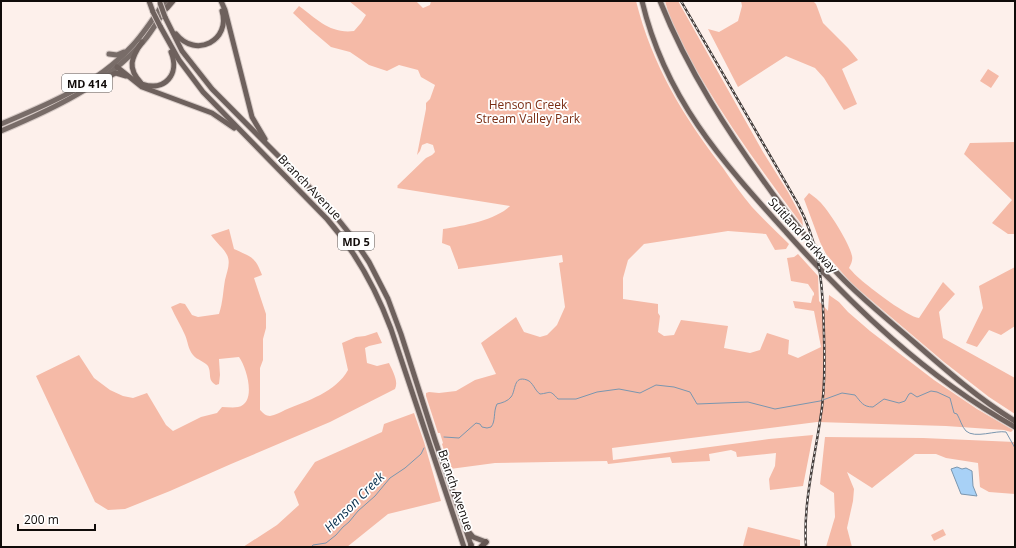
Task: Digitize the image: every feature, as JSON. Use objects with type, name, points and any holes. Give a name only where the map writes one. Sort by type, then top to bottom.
[{"type":"highway","name":"Branch Avenue","points":[[149,1],[163,33],[178,60],[203,92],[331,224],[357,260],[373,288],[391,329],[464,547]]},
{"type":"highway","points":[[166,8],[172,1]]},
{"type":"highway","points":[[169,24],[178,37],[187,44],[200,47],[212,42],[220,33],[223,21],[223,14],[217,1]]},
{"type":"highway","points":[[221,1],[225,10],[252,117],[264,138],[278,156]]},
{"type":"highway","name":"Suitland Parkway","points":[[642,1],[651,33],[661,59],[673,85],[687,109],[715,150],[774,219],[846,296],[894,341],[954,389],[1015,427]]},
{"type":"highway","name":"Suitland Parkway","points":[[660,1],[685,56],[712,103],[764,182],[817,250],[855,290],[939,364],[978,396],[1015,421]]},
{"type":"highway","name":"Branch Avenue","points":[[161,2],[165,17],[182,50],[212,89],[325,203],[363,252],[381,283],[401,334],[471,546]]},
{"type":"highway","points":[[119,66],[141,84],[149,86],[160,85],[165,82],[172,73],[175,63],[163,33]]},
{"type":"highway","points":[[141,84],[133,71],[132,62],[134,55],[142,42]]},
{"type":"highway","points":[[119,66],[128,77],[142,88],[212,113],[232,126],[259,150]]},
{"type":"highway","points":[[100,80],[116,74],[128,77]]},
{"type":"highway","points":[[465,526],[473,537],[486,542],[481,547]]},
{"type":"main road","name":"MD 414","points":[[1,124],[71,92],[114,64],[130,48],[161,2]]},
{"type":"main road","name":"MD 414","points":[[1,131],[44,113],[77,95],[119,66],[142,42],[166,8]]},
{"type":"main road","points":[[109,54],[120,54],[130,48]]},
{"type":"green space","name":"Henson Creek Stream Valley Park","points":[[349,1],[416,1],[423,8],[430,5],[431,1],[636,1],[651,47],[670,89],[682,109],[708,149],[748,202],[789,244],[786,249],[775,250],[766,234],[728,231],[644,244],[628,260],[623,278],[623,299],[658,304],[658,313],[660,316],[658,332],[664,336],[674,335],[681,320],[728,326],[724,348],[750,353],[760,350],[767,333],[789,340],[788,354],[798,358],[821,347],[814,311],[795,308],[793,301],[811,303],[813,295],[814,296],[814,293],[808,284],[791,281],[787,258],[794,257],[798,254],[818,276],[819,301],[828,311],[829,295],[839,302],[870,331],[934,380],[977,409],[1013,430],[1011,432],[1004,430],[946,426],[817,422],[612,448],[613,460],[769,439],[813,435],[803,486],[770,490],[769,479],[775,466],[776,453],[737,457],[736,452],[731,450],[709,454],[710,461],[672,463],[670,457],[608,464],[607,461],[495,463],[450,469],[440,433],[438,433],[426,393],[456,391],[475,380],[496,374],[481,343],[516,317],[524,332],[540,337],[547,335],[557,325],[565,307],[559,263],[563,262],[562,255],[458,269],[450,246],[442,243],[443,229],[488,219],[504,211],[510,206],[397,188],[397,186],[426,158],[435,152],[433,145],[427,143],[422,145],[417,155],[426,103],[430,99],[435,85],[421,77],[418,70],[399,65],[387,71],[369,65],[350,52],[331,47],[293,13],[299,6],[331,28],[354,31],[366,15]]},
{"type":"green space","points":[[665,1],[678,1],[763,152],[788,192],[802,218],[803,226],[739,138],[715,102],[676,33]]},
{"type":"green space","points":[[741,1],[813,1],[816,4],[823,23],[858,60],[842,69],[857,104],[844,110],[824,78],[815,68],[786,56],[738,87],[708,29],[719,32],[738,21],[742,6]]},
{"type":"green space","points":[[988,69],[999,76],[991,88],[980,81]]},
{"type":"green space","points":[[1015,142],[1015,234],[1008,234],[992,223],[1012,200],[964,154],[970,143]]},
{"type":"green space","points":[[809,193],[823,205],[843,235],[852,256],[849,268],[857,277],[889,302],[907,313],[919,318],[943,282],[955,294],[939,312],[943,338],[1015,378],[1015,414],[989,397],[944,362],[852,284],[826,254],[820,242],[804,199]]},
{"type":"green space","points":[[229,229],[234,249],[252,258],[257,264],[262,275],[254,278],[266,314],[266,328],[263,339],[263,360],[260,368],[261,411],[270,416],[274,415],[329,390],[343,378],[348,370],[342,343],[356,337],[377,332],[382,343],[365,348],[367,363],[377,366],[389,363],[396,379],[395,389],[330,422],[170,491],[125,509],[108,510],[95,502],[36,376],[79,355],[94,378],[110,390],[123,396],[133,398],[147,393],[166,425],[173,431],[201,417],[217,413],[222,407],[238,407],[244,404],[249,392],[249,385],[245,369],[239,357],[219,359],[219,384],[216,385],[213,383],[208,366],[191,353],[185,335],[171,307],[180,303],[185,304],[192,315],[198,317],[219,314],[229,261],[226,253],[211,235]]},
{"type":"green space","points":[[1015,267],[1015,326],[1001,335],[989,330],[977,347],[966,343],[983,308],[979,286]]},
{"type":"green space","points":[[414,413],[441,501],[388,514],[347,547],[243,547],[277,525],[299,505],[294,492],[315,462],[382,432],[384,424]]},
{"type":"green space","points":[[825,437],[923,438],[1015,442],[1015,494],[989,492],[980,487],[978,463],[946,458],[936,454],[915,454],[872,488],[847,472],[854,489],[847,528],[852,547],[826,547],[835,517],[834,493],[820,484]]},
{"type":"green space","points":[[748,527],[800,540],[800,547],[743,546]]},
{"type":"green space","points":[[943,529],[946,535],[934,541],[931,535]]},
{"type":"water","points":[[957,467],[962,469],[966,468],[972,471],[973,486],[977,496],[961,494],[951,469]]},
{"type":"waterway","name":"Henson Creek","points":[[444,437],[459,438],[476,423],[480,424],[482,427],[491,427],[493,425],[497,404],[505,402],[510,398],[517,382],[522,379],[529,381],[540,394],[551,393],[558,399],[576,399],[597,392],[619,389],[640,393],[656,385],[674,387],[690,392],[697,404],[748,402],[775,409],[820,401],[842,393],[855,395],[864,405],[873,407],[884,399],[899,403],[905,401],[911,393],[917,397],[931,391],[950,398],[954,413],[957,414],[966,431],[975,434],[1006,432],[1015,448]]},
{"type":"waterway","name":"Henson Creek","points":[[311,547],[313,545],[326,543],[336,535],[358,511],[375,496],[390,478],[405,468],[421,454],[424,448]]},
{"type":"railway","points":[[681,1],[798,204],[806,220],[816,252],[823,301],[824,379],[822,410],[806,515],[806,547]]}]
